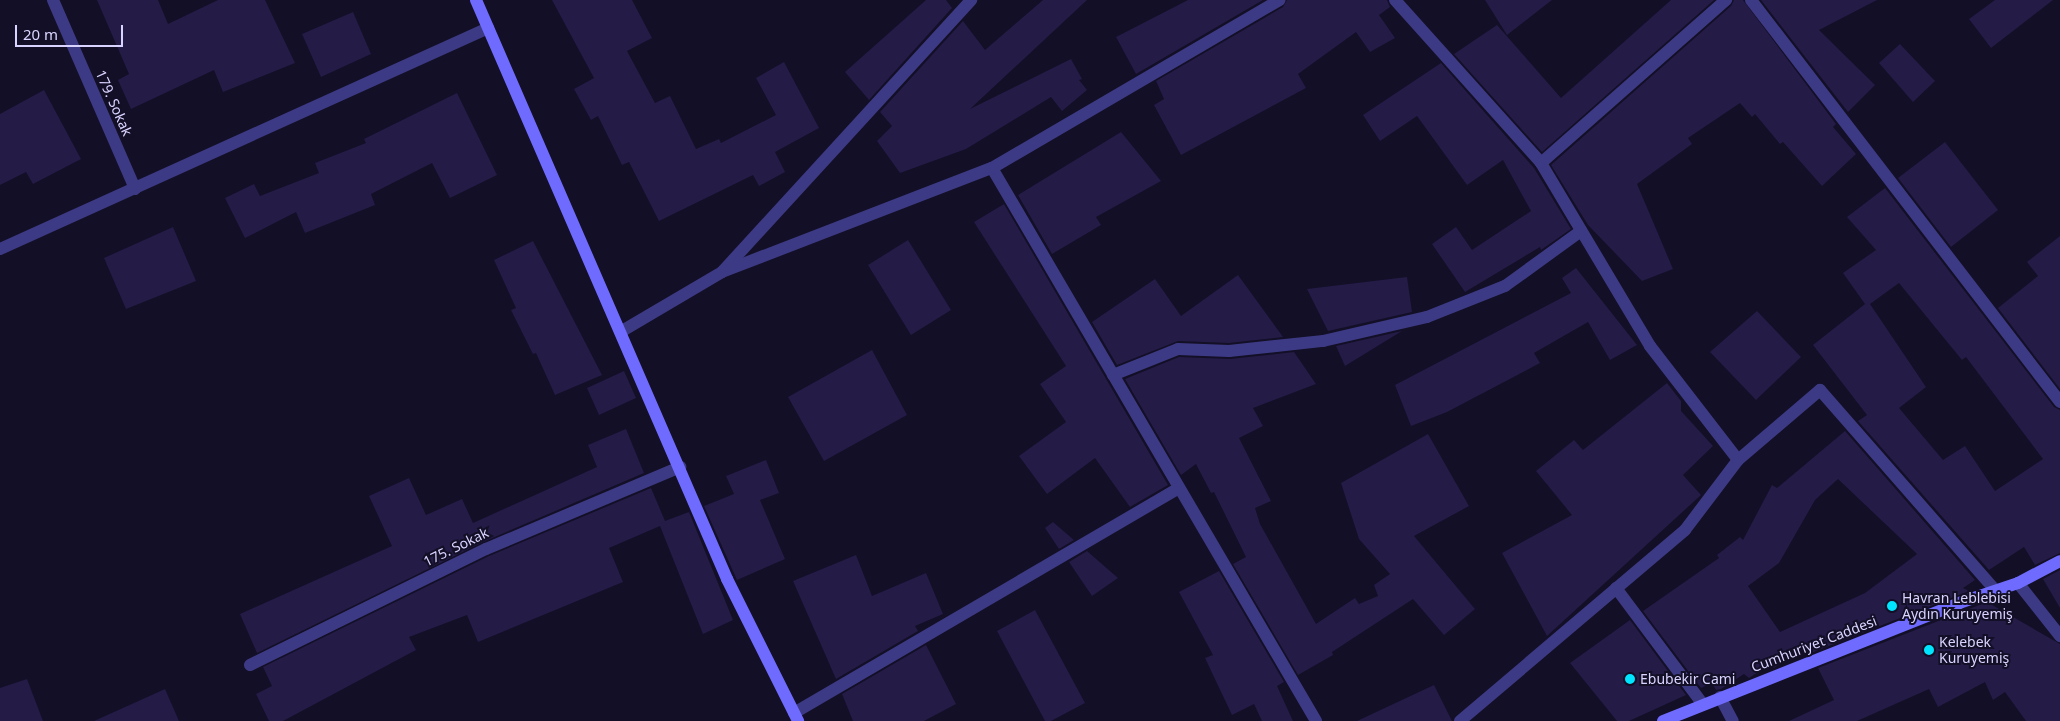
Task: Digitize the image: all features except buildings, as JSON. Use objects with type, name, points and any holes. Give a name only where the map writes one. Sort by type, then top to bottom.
[{"type":"street","name":"179. Sokak","points":[[52,0],[135,190]]},
{"type":"street","points":[[476,0],[622,331],[728,579],[796,717],[1179,488]]},
{"type":"street","points":[[722,272],[970,0]]},
{"type":"street","points":[[622,331],[722,272],[992,168],[1279,0]]},
{"type":"street","points":[[1395,0],[1541,164],[1650,346],[1738,460]]},
{"type":"street","points":[[1541,164],[1726,0]]},
{"type":"street","points":[[1751,0],[2060,402]]},
{"type":"street","points":[[0,249],[135,190],[488,28]]},
{"type":"street","points":[[992,168],[1316,721]]},
{"type":"street","points":[[1113,375],[1178,349],[1229,351],[1323,341],[1427,317],[1505,286],[1581,231]]},
{"type":"street","points":[[1460,721],[1685,530],[1738,460],[1820,390],[1996,591]]},
{"type":"street","name":"175. Sokak","points":[[250,665],[486,549],[680,466]]},
{"type":"street","name":"Cumhuriyet Caddesi","points":[[1663,721],[1702,703],[2018,583],[2060,561]]},
{"type":"street","points":[[2018,583],[2060,636]]},
{"type":"street","points":[[1616,588],[1702,703]]},
{"type":"street","points":[[1720,697],[1733,721]]},
{"type":"place","name":"Havran Leblebisi Aydın Kuruyemiş","points":[[1892,606]]},
{"type":"place","name":"Kelebek Kuruyemiş","points":[[1929,650]]},
{"type":"place","name":"Ebubekir Cami","points":[[1630,679]]}]
